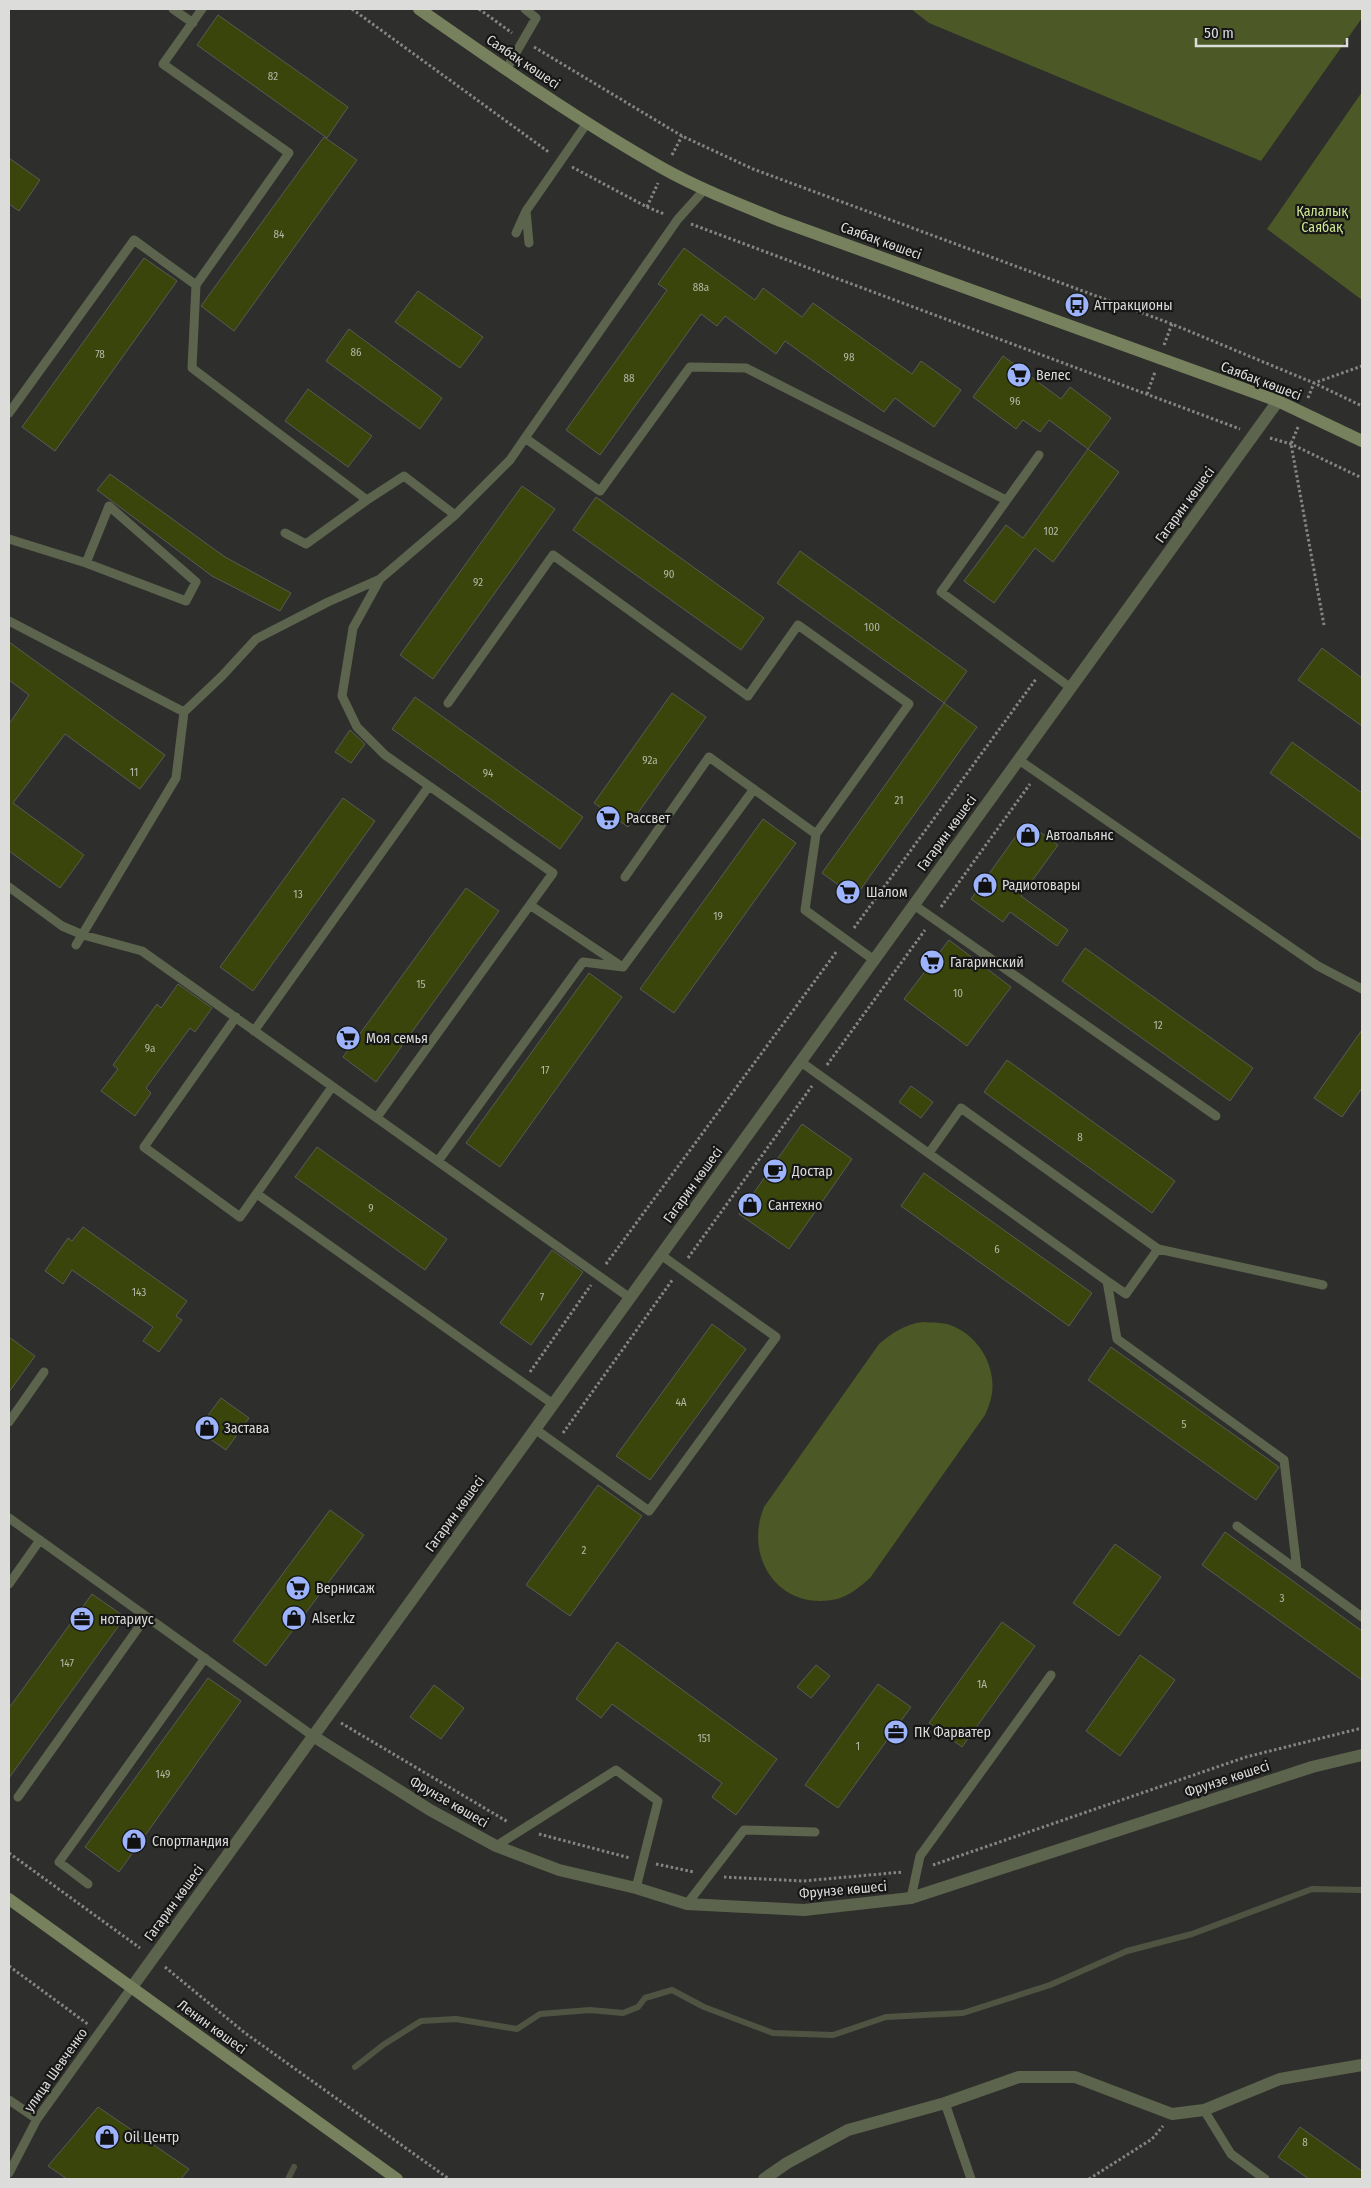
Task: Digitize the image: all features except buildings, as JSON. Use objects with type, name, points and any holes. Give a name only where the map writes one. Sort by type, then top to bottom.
[{"type":"street","name":"Саябақ көшесі","points":[[419,9],[506,70],[587,123],[664,169],[705,189],[778,220],[1278,401],[1362,441]]},
{"type":"street","name":"Гагарин көшесі","points":[[132,1987],[1278,401]]},
{"type":"street","name":"Фрунзе көшесі","points":[[313,1736],[430,1810],[496,1846],[559,1870],[636,1888],[687,1904],[804,1910],[911,1898],[1312,1767],[1362,1755]]},
{"type":"street","name":"Ленин көшесі","points":[[9,1899],[398,2179]]},
{"type":"street","points":[[764,2179],[787,2163],[848,2130],[945,2103],[1019,2078],[1075,2077],[1172,2114],[1204,2110],[1280,2079],[1362,2066]]},
{"type":"lane","points":[[173,9],[193,23]]},
{"type":"lane","points":[[202,9],[163,64],[289,153],[196,285],[192,368],[367,500]]},
{"type":"lane","points":[[506,70],[536,18],[525,9]]},
{"type":"lane","points":[[516,233],[526,211],[562,162],[587,123]]},
{"type":"lane","points":[[76,945],[176,778],[184,712],[222,676],[256,639],[328,602],[380,579],[455,515],[510,460],[678,219],[705,189]]},
{"type":"lane","points":[[526,211],[529,243]]},
{"type":"lane","points":[[9,413],[134,240],[196,285]]},
{"type":"lane","points":[[525,438],[600,491],[690,366],[746,368],[1006,500]]},
{"type":"lane","points":[[1039,456],[941,592],[1071,688]]},
{"type":"lane","points":[[285,533],[306,544],[404,476],[455,515]]},
{"type":"lane","points":[[9,539],[86,563],[186,600],[196,582],[108,506],[86,563]]},
{"type":"lane","points":[[448,703],[553,555],[748,696],[798,625],[909,704],[816,834],[805,910],[874,960]]},
{"type":"lane","points":[[377,1118],[553,873],[385,755],[357,727],[342,696],[352,628],[380,579]]},
{"type":"lane","points":[[9,621],[184,712]]},
{"type":"lane","points":[[625,877],[709,757],[816,834]]},
{"type":"lane","points":[[1019,760],[1318,966],[1362,989]]},
{"type":"lane","points":[[254,1031],[429,786]]},
{"type":"lane","points":[[623,967],[754,789]]},
{"type":"lane","points":[[9,887],[62,926],[83,935],[142,951],[630,1298]]},
{"type":"lane","points":[[530,904],[623,967]]},
{"type":"lane","points":[[914,905],[1216,1116]]},
{"type":"lane","points":[[438,1161],[583,962],[623,967]]},
{"type":"lane","points":[[236,1017],[144,1147],[240,1217],[332,1087]]},
{"type":"lane","points":[[801,1062],[1126,1294],[1158,1249]]},
{"type":"lane","points":[[929,1153],[961,1108],[1158,1249],[1323,1285]]},
{"type":"lane","points":[[257,1194],[553,1404]]},
{"type":"lane","points":[[535,1429],[649,1510],[776,1337],[661,1254]]},
{"type":"lane","points":[[1107,1281],[1117,1339],[1284,1460],[1297,1570]]},
{"type":"lane","points":[[9,1422],[44,1372]]},
{"type":"lane","points":[[9,1518],[313,1736]]},
{"type":"lane","points":[[1237,1526],[1362,1617]]},
{"type":"lane","points":[[9,1584],[40,1540]]},
{"type":"lane","points":[[18,1798],[146,1617]]},
{"type":"lane","points":[[88,1884],[59,1862],[205,1658]]},
{"type":"lane","points":[[911,1898],[920,1856],[1051,1675]]},
{"type":"lane","points":[[496,1846],[616,1770],[658,1800],[636,1888]]},
{"type":"lane","points":[[687,1904],[744,1830],[815,1832]]},
{"type":"lane","name":"улица Шевченко","points":[[9,2173],[37,2119],[132,1987]]},
{"type":"lane","points":[[9,2100],[37,2119]]},
{"type":"lane","points":[[945,2103],[971,2179]]},
{"type":"lane","points":[[1204,2110],[1230,2154],[1265,2179]]},
{"type":"path","points":[[352,9],[562,162],[646,207],[1254,434],[1292,444],[1362,478]]},
{"type":"path","points":[[479,9],[524,41],[682,136],[753,169],[1172,324],[1314,383],[1362,406]]},
{"type":"path","points":[[1324,625],[1292,444],[1314,383],[1362,366]]},
{"type":"path","points":[[523,1382],[598,1275],[1044,668]]},
{"type":"path","points":[[555,1444],[1038,774]]},
{"type":"path","points":[[328,1715],[491,1813],[522,1829],[572,1844],[709,1876],[804,1881],[917,1870],[1246,1757],[1362,1728]]},
{"type":"path","points":[[9,1853],[153,1958],[245,2033],[448,2179]]},
{"type":"path","points":[[9,1966],[99,2032]]},
{"type":"path","points":[[1089,2179],[1152,2139],[1172,2114]]},
{"type":"green space","points":[[911,9],[1362,9],[1362,18],[1261,161],[929,23]]},
{"type":"green space","name":"Қалалық Саябақ","points":[[1362,92],[1362,300],[1267,229]]},
{"type":"green space","points":[[923,1322],[947,1324],[960,1329],[969,1335],[983,1352],[991,1372],[992,1382],[991,1399],[985,1415],[870,1578],[841,1598],[817,1601],[799,1597],[783,1589],[771,1577],[763,1562],[759,1545],[759,1526],[764,1507],[879,1344],[899,1330]]},
{"type":"waterway","points":[[355,2067],[383,2045],[421,2021],[456,2019],[517,2029],[540,2014],[590,2010],[623,2013],[638,2007],[645,1998],[672,1990],[704,2007],[773,2033],[833,2035],[886,2017],[963,2013],[1050,1985],[1127,1951],[1192,1934],[1312,1889],[1362,1890]]},
{"type":"waterway","points":[[288,2179],[294,2167]]},
{"type":"place","name":"Аттракционы","points":[[1077,305]]},
{"type":"place","name":"Велес","points":[[1019,375]]},
{"type":"place","name":"Рассвет","points":[[608,818]]},
{"type":"place","name":"Автоальянс","points":[[1028,835]]},
{"type":"place","name":"Радиотовары","points":[[985,885]]},
{"type":"place","name":"Шалом","points":[[848,892]]},
{"type":"place","name":"Гагаринский","points":[[932,962]]},
{"type":"place","name":"Моя семья","points":[[348,1038]]},
{"type":"place","name":"Достар","points":[[775,1171]]},
{"type":"place","name":"Сантехно","points":[[750,1205]]},
{"type":"place","name":"Застава","points":[[207,1428]]},
{"type":"place","name":"Вернисаж","points":[[298,1588]]},
{"type":"place","name":"Alser.kz","points":[[294,1618]]},
{"type":"place","name":"нотариус","points":[[82,1619]]},
{"type":"place","name":"ПК Фарватер","points":[[896,1732]]},
{"type":"place","name":"Спортландия","points":[[134,1841]]},
{"type":"place","name":"Oil Центр","points":[[107,2137]]}]
